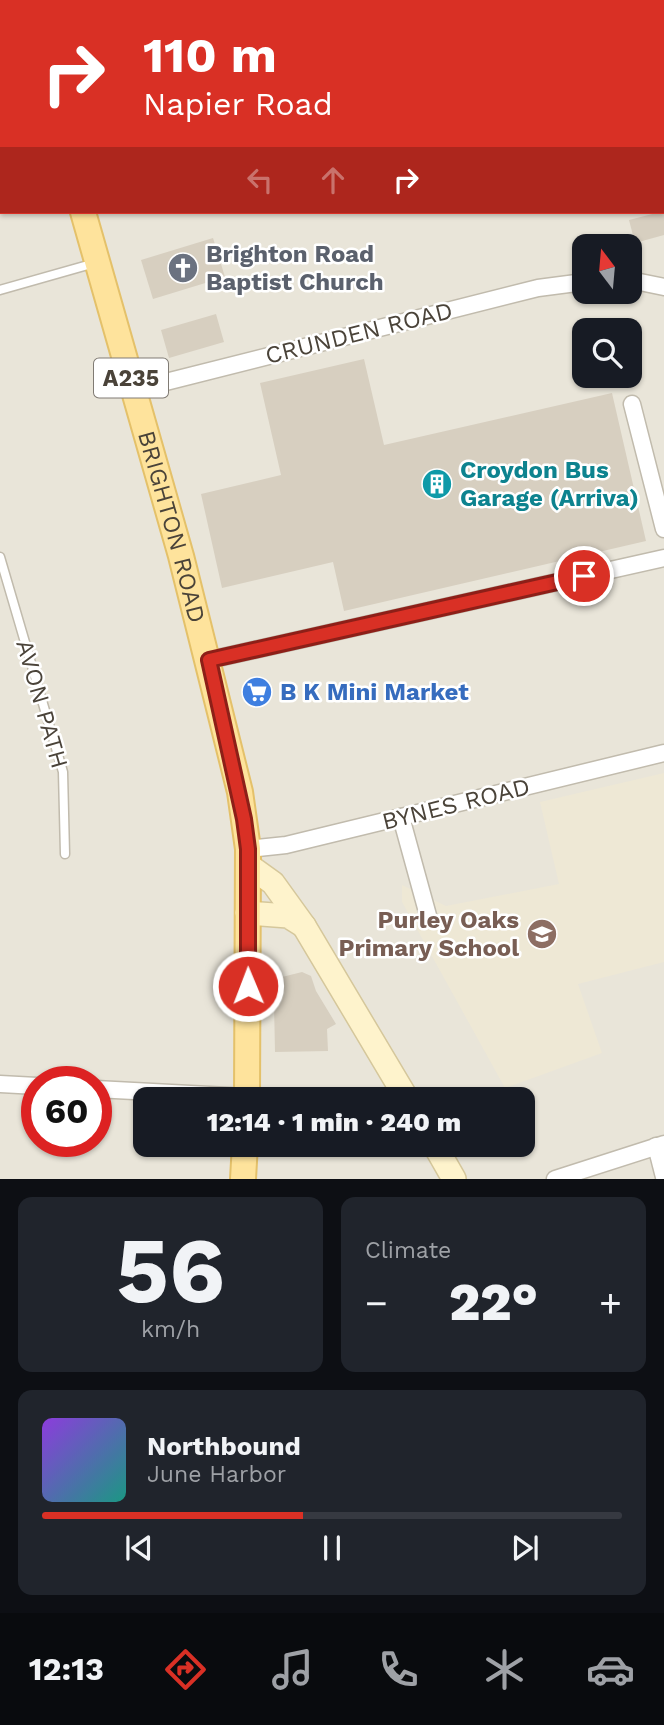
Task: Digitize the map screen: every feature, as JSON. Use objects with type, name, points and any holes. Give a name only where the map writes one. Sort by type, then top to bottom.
[{"type":"main road","name":"BRIGHTON ROAD","points":[[84,214],[209,660],[240,792],[248,857],[247,1087]]},
{"type":"main road","points":[[248,857],[273,883],[304,926],[400,1087]]},
{"type":"main road","points":[[247,913],[288,916],[304,926]]},
{"type":"main road","points":[[243,1179],[244,1157]]},
{"type":"main road","points":[[441,1157],[454,1179]]},
{"type":"street","points":[[642,282],[664,287]]},
{"type":"street","name":"CRUNDEN ROAD","points":[[134,390],[538,288],[572,284]]},
{"type":"street","points":[[632,404],[664,529]]},
{"type":"street","points":[[209,660],[664,558]]},
{"type":"street","name":"BYNES ROAD","points":[[248,857],[286,845],[664,753]]},
{"type":"street","points":[[401,817],[429,919]]},
{"type":"street","points":[[0,1084],[21,1085]]},
{"type":"street","points":[[112,1090],[133,1091]]},
{"type":"street","points":[[555,1179],[660,1145],[664,1177]]},
{"type":"lane","points":[[0,290],[97,262]]},
{"type":"lane","name":"AVON PATH","points":[[0,557],[63,772],[65,854]]},
{"type":"shaded area","points":[[0,214],[664,214],[664,1179],[0,1179]]},
{"type":"shaded area","name":"Purley Oaks Primary School","points":[[664,773],[664,962],[578,984],[602,1053],[504,1087],[402,902],[402,885],[446,906],[559,884],[540,802]]},
{"type":"building","points":[[664,214],[664,235],[642,241],[642,234],[633,234],[629,220]]},
{"type":"building","name":"Brighton Road Baptist Church","points":[[213,238],[225,277],[153,299],[141,260]]},
{"type":"building","points":[[216,314],[224,342],[169,358],[161,330]]},
{"type":"building","name":"Croydon Bus Garage (Arriva)","points":[[364,359],[384,445],[612,393],[646,541],[344,611],[333,562],[222,588],[201,494],[281,475],[260,383]]},
{"type":"building","points":[[302,972],[311,976],[316,991],[336,1024],[327,1029],[328,1051],[275,1052],[274,1002],[270,986],[274,979]]},
{"type":"place","name":"Brighton Road Baptist Church","points":[[183,268]]},
{"type":"place","name":"Croydon Bus Garage (Arriva)","points":[[437,484]]},
{"type":"place","name":"B K Mini Market","points":[[257,692]]},
{"type":"place","name":"Purley Oaks Primary School","points":[[542,934]]},
{"type":"route","points":[[248,986],[248,849],[240,792],[209,660],[584,576]]}]
